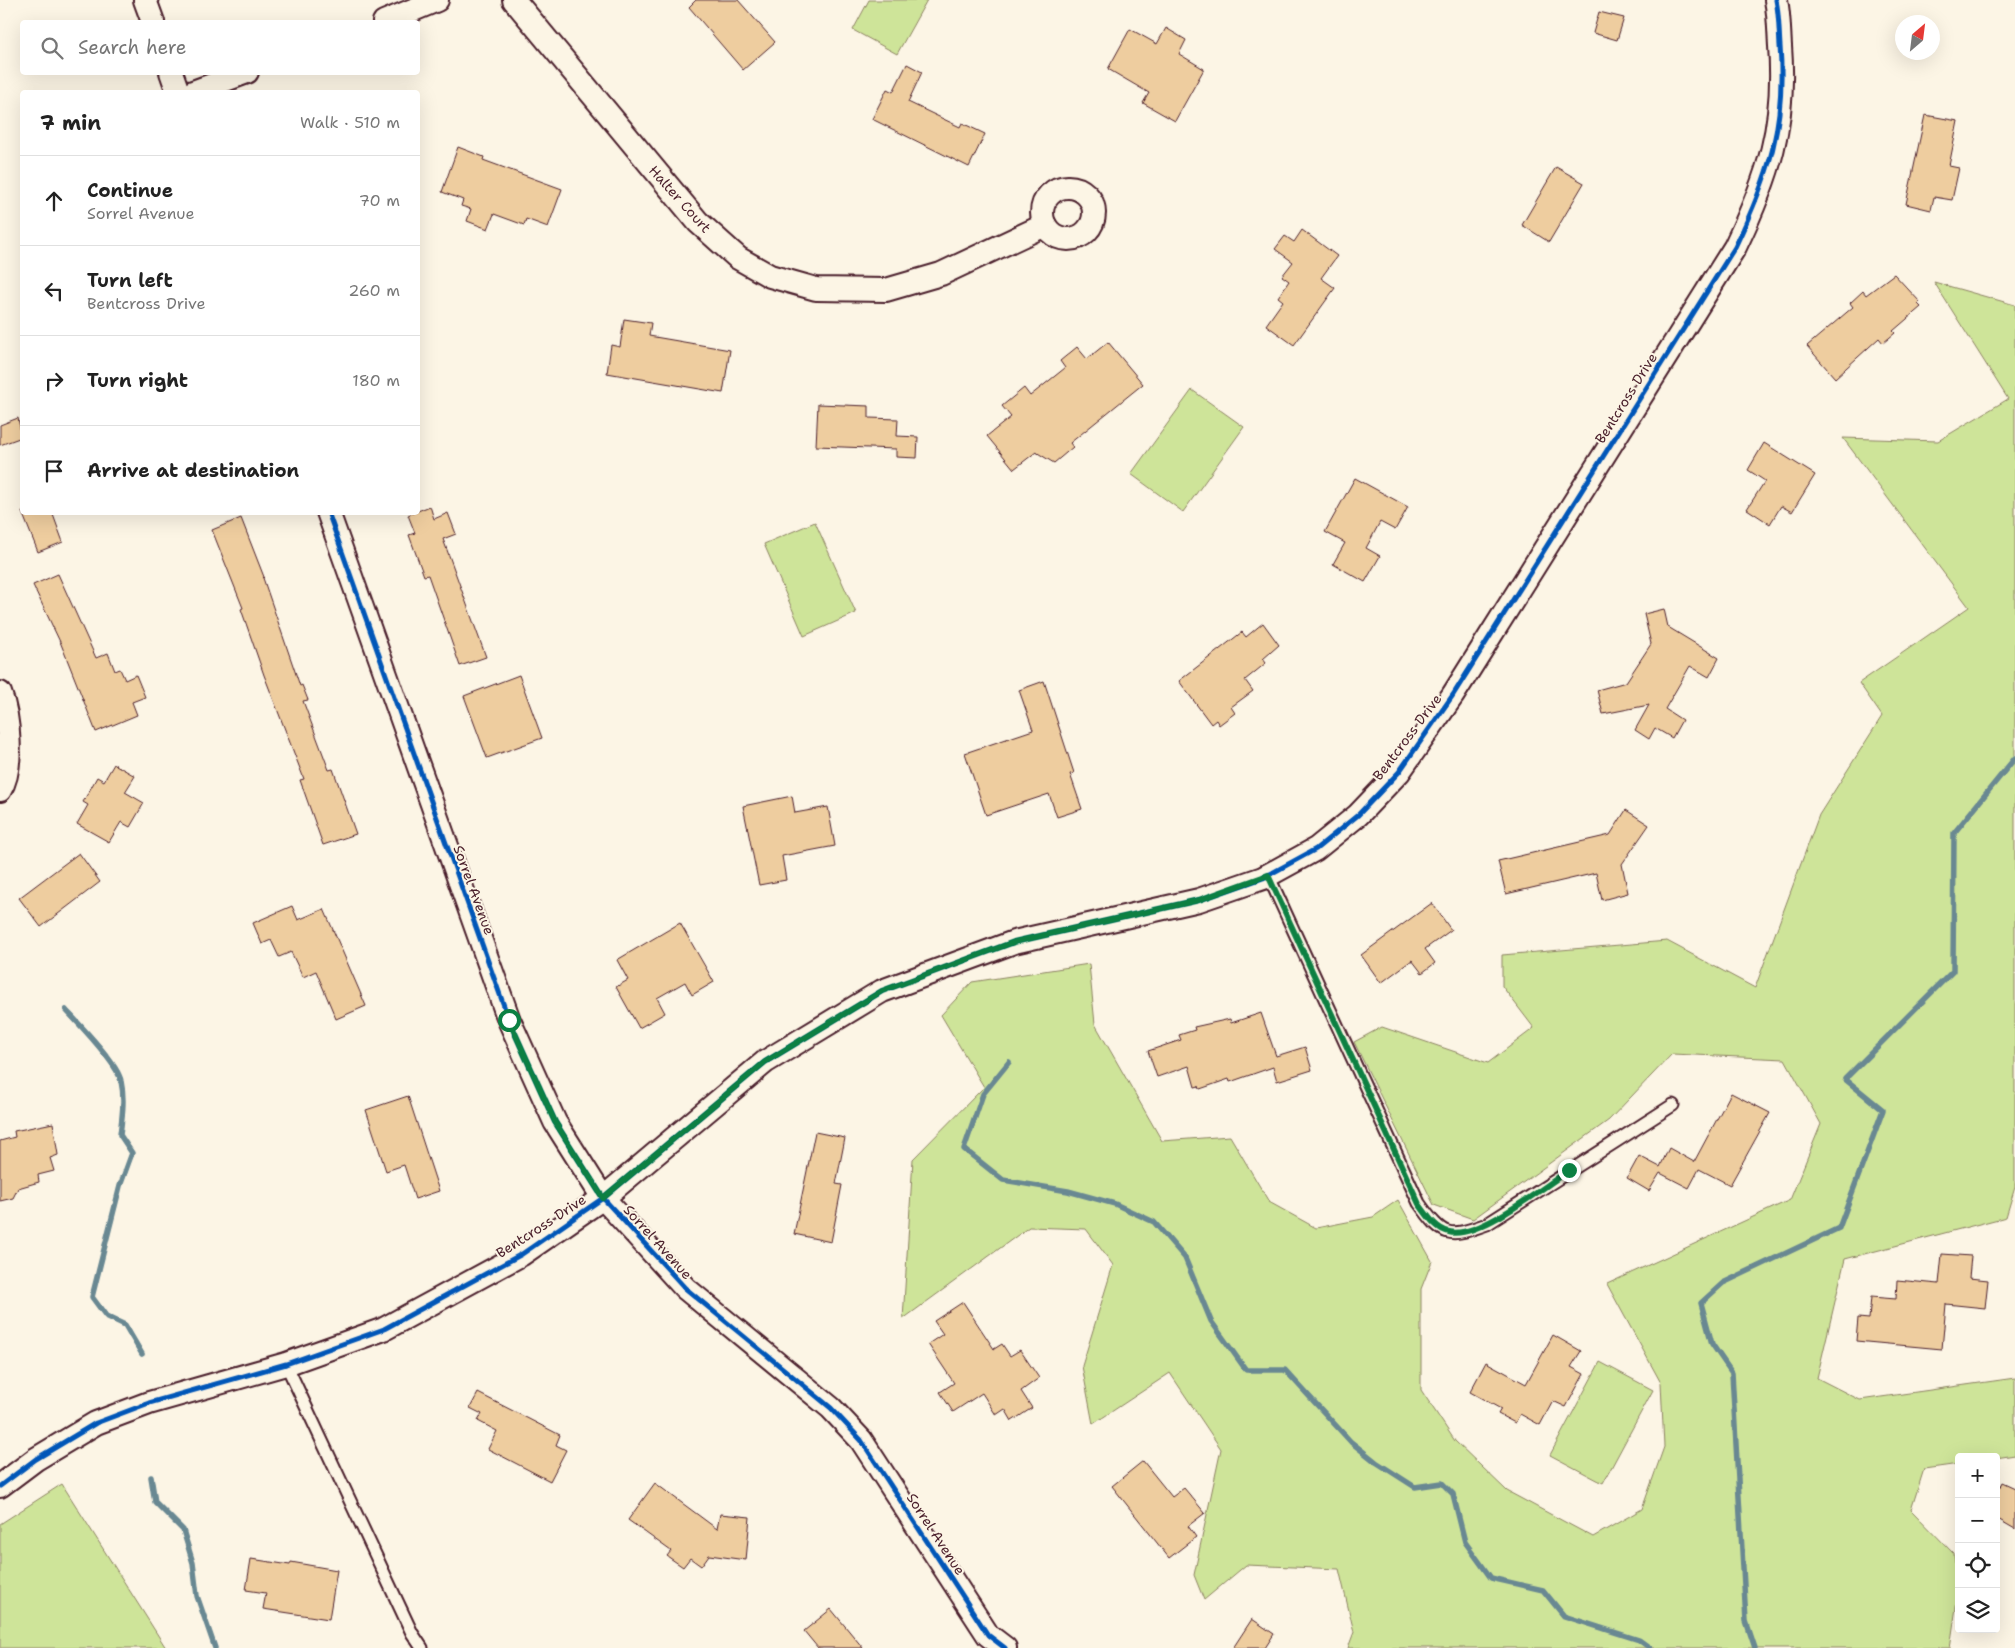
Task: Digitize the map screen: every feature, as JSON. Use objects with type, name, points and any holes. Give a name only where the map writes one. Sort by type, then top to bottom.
[{"type":"street","points":[[145,0],[152,20]]},
{"type":"street","points":[[389,20],[437,0]]},
{"type":"street","name":"Halter Court","points":[[514,0],[698,222],[738,258],[770,276],[816,289],[886,290],[941,274],[1045,225]]},
{"type":"street","name":"Bentcross Drive","points":[[0,1486],[36,1459],[96,1423],[149,1403],[286,1364],[384,1329],[522,1254],[603,1198],[765,1062],[882,991],[1014,942],[1199,900],[1268,875],[1316,849],[1358,815],[1398,772],[1458,687],[1735,247],[1758,200],[1771,163],[1780,121],[1782,72],[1776,0]]},
{"type":"street","points":[[172,75],[177,90]]},
{"type":"street","points":[[198,90],[239,75]]},
{"type":"street","name":"Sorrel Avenue","points":[[329,515],[509,1020],[555,1122],[603,1198],[684,1288],[831,1408],[861,1440],[988,1635],[1005,1648]]},
{"type":"street","points":[[0,693],[4,704],[9,753],[3,785],[0,790]]},
{"type":"lane","points":[[1268,875],[1419,1204],[1433,1222],[1447,1232],[1460,1234],[1487,1224],[1673,1105]]},
{"type":"lane","points":[[286,1364],[412,1633],[422,1648]]},
{"type":"green space","points":[[869,0],[927,0],[897,54],[853,30]]},
{"type":"green space","points":[[1934,282],[2015,305],[2015,1187],[2006,1217],[1845,1259],[1817,1378],[1860,1400],[2015,1378],[2015,1455],[2000,1457],[2000,1453],[1955,1453],[1955,1465],[1924,1469],[1911,1510],[1954,1554],[1955,1614],[1950,1648],[1348,1648],[1354,1632],[1339,1569],[1246,1565],[1204,1600],[1194,1575],[1221,1449],[1170,1373],[1093,1424],[1082,1366],[1113,1265],[1086,1229],[1029,1227],[903,1319],[913,1159],[984,1087],[941,1015],[972,982],[1089,964],[1095,1024],[1162,1141],[1230,1136],[1269,1202],[1316,1228],[1373,1217],[1398,1200],[1432,1261],[1421,1289],[1421,1390],[1455,1441],[1507,1491],[1593,1537],[1642,1509],[1664,1447],[1661,1383],[1607,1284],[1790,1200],[1821,1124],[1785,1059],[1672,1054],[1609,1120],[1473,1219],[1434,1205],[1354,1042],[1382,1027],[1488,1063],[1534,1028],[1502,986],[1502,955],[1667,941],[1755,988],[1819,815],[1882,716],[1859,683],[1969,607],[1843,438],[1938,441],[2008,399]]},
{"type":"green space","points":[[1192,390],[1244,427],[1183,512],[1131,474]]},
{"type":"green space","points":[[815,522],[856,613],[804,636],[764,544]]},
{"type":"green space","points":[[1600,1362],[1653,1390],[1603,1483],[1550,1455]]},
{"type":"green space","points":[[62,1484],[166,1648],[0,1648],[0,1524]]},
{"type":"building","points":[[696,0],[738,0],[775,42],[743,70],[689,7]]},
{"type":"building","points":[[1599,12],[1624,18],[1617,40],[1593,33]]},
{"type":"building","points":[[1166,28],[1186,40],[1179,54],[1204,69],[1175,121],[1143,103],[1149,93],[1108,69],[1130,29],[1157,44]]},
{"type":"building","points":[[907,64],[922,72],[908,102],[960,127],[962,123],[985,134],[969,167],[872,119],[887,89],[893,92]]},
{"type":"building","points":[[1925,115],[1958,121],[1949,166],[1959,168],[1952,200],[1934,197],[1931,210],[1906,204]]},
{"type":"building","points":[[458,147],[484,157],[483,160],[562,189],[548,227],[526,219],[524,225],[494,214],[488,229],[467,221],[471,209],[461,206],[463,200],[442,192]]},
{"type":"building","points":[[1556,167],[1584,183],[1549,242],[1522,225]]},
{"type":"building","points":[[1302,230],[1337,256],[1321,278],[1335,288],[1294,345],[1266,325],[1283,301],[1278,297],[1289,281],[1282,276],[1293,262],[1275,249],[1285,236],[1294,242]]},
{"type":"building","points":[[1894,274],[1920,302],[1918,304],[1921,307],[1893,331],[1895,333],[1883,343],[1879,338],[1835,378],[1807,346],[1853,307],[1850,303],[1863,291],[1866,295]]},
{"type":"building","points":[[624,319],[651,323],[649,336],[730,350],[723,393],[607,373],[611,345],[620,347]]},
{"type":"building","points":[[1108,342],[1143,384],[1070,443],[1073,447],[1054,463],[1036,452],[1014,469],[987,436],[1011,417],[1002,406],[1024,388],[1030,396],[1065,368],[1060,361],[1077,347],[1087,359]]},
{"type":"building","points":[[818,404],[869,406],[869,418],[898,419],[897,436],[918,437],[917,458],[896,457],[896,449],[816,446]]},
{"type":"building","points":[[18,418],[20,438],[0,445],[0,425]]},
{"type":"building","points":[[1764,443],[1815,475],[1792,512],[1781,506],[1770,524],[1747,509],[1765,481],[1748,470]]},
{"type":"building","points":[[1355,478],[1408,507],[1395,530],[1380,522],[1366,548],[1380,556],[1365,582],[1333,564],[1345,543],[1325,532]]},
{"type":"building","points":[[430,506],[434,519],[448,513],[456,534],[443,539],[486,657],[460,666],[428,575],[424,576],[409,535],[415,533],[408,515],[420,515],[420,510]]},
{"type":"building","points":[[23,515],[53,515],[63,542],[38,552]]},
{"type":"building","points":[[241,518],[264,577],[300,686],[302,685],[308,700],[303,701],[329,770],[333,769],[356,834],[323,845],[300,780],[304,779],[264,675],[241,609],[243,608],[212,530]]},
{"type":"building","points":[[58,574],[96,658],[108,653],[115,671],[120,669],[125,680],[136,675],[145,697],[132,702],[137,715],[96,732],[61,644],[33,585]]},
{"type":"building","points":[[1664,609],[1668,627],[1719,658],[1709,677],[1690,666],[1665,709],[1682,720],[1672,738],[1655,728],[1649,739],[1635,730],[1649,705],[1603,714],[1597,690],[1626,682],[1651,644],[1644,614]]},
{"type":"building","points":[[1263,623],[1279,645],[1263,659],[1266,663],[1245,680],[1253,691],[1231,707],[1235,713],[1219,725],[1216,720],[1211,724],[1179,681],[1242,632],[1246,637]]},
{"type":"building","points":[[519,675],[542,738],[487,758],[464,696]]},
{"type":"building","points":[[1044,681],[1074,773],[1070,774],[1082,809],[1057,817],[1049,794],[986,815],[965,753],[1033,730],[1019,690]]},
{"type":"building","points":[[114,764],[135,776],[125,792],[144,803],[130,827],[121,822],[109,842],[77,824],[88,805],[83,802],[97,777],[104,781]]},
{"type":"building","points":[[792,796],[795,813],[828,807],[835,846],[782,856],[786,880],[759,885],[743,806]]},
{"type":"building","points":[[1626,810],[1649,825],[1622,864],[1628,893],[1602,900],[1596,873],[1506,894],[1498,861],[1610,835]]},
{"type":"building","points":[[79,853],[100,882],[41,927],[19,898]]},
{"type":"building","points":[[1432,903],[1451,930],[1425,949],[1435,963],[1422,973],[1412,960],[1381,983],[1361,955]]},
{"type":"building","points":[[292,906],[298,920],[324,909],[366,1006],[336,1019],[316,971],[303,977],[291,952],[279,957],[271,940],[262,944],[253,923]]},
{"type":"building","points":[[680,923],[714,982],[692,995],[685,982],[657,998],[665,1013],[639,1028],[616,987],[628,980],[617,960]]},
{"type":"building","points":[[1261,1013],[1276,1056],[1305,1047],[1312,1070],[1277,1081],[1273,1067],[1230,1082],[1229,1079],[1200,1089],[1199,1086],[1195,1087],[1189,1066],[1157,1077],[1148,1051],[1181,1040],[1179,1035],[1195,1030],[1194,1027],[1230,1019],[1231,1023]]},
{"type":"building","points":[[1731,1093],[1770,1113],[1730,1185],[1699,1169],[1689,1188],[1660,1173],[1649,1191],[1627,1178],[1639,1156],[1660,1167],[1669,1148],[1694,1162]]},
{"type":"building","points":[[408,1096],[439,1191],[415,1199],[404,1165],[386,1171],[366,1110]]},
{"type":"building","points":[[53,1123],[58,1155],[50,1158],[54,1171],[38,1175],[39,1182],[18,1188],[13,1198],[0,1201],[0,1141],[15,1137],[14,1131]]},
{"type":"building","points":[[815,1132],[845,1138],[836,1184],[842,1185],[831,1242],[794,1234]]},
{"type":"building","points":[[1942,1254],[1971,1256],[1969,1278],[1988,1280],[1985,1308],[1946,1304],[1942,1349],[1856,1341],[1858,1318],[1869,1319],[1871,1297],[1896,1299],[1897,1280],[1939,1284]]},
{"type":"building","points":[[963,1302],[994,1349],[1002,1344],[1010,1356],[1020,1350],[1039,1378],[1021,1391],[1032,1408],[1012,1421],[1005,1409],[996,1415],[982,1393],[953,1412],[940,1392],[954,1383],[928,1344],[943,1334],[934,1321]]},
{"type":"building","points":[[1553,1335],[1581,1351],[1571,1367],[1584,1374],[1566,1407],[1553,1401],[1540,1425],[1520,1414],[1515,1423],[1498,1414],[1501,1409],[1470,1392],[1486,1362],[1526,1384]]},
{"type":"building","points":[[478,1393],[560,1435],[556,1445],[566,1450],[550,1481],[488,1449],[497,1431],[478,1421],[482,1414],[470,1408]]},
{"type":"building","points":[[1143,1461],[1172,1497],[1184,1488],[1205,1513],[1188,1526],[1196,1537],[1169,1558],[1112,1486]]},
{"type":"building","points":[[2002,1482],[2015,1488],[2015,1529],[2000,1520],[2000,1486]]},
{"type":"building","points":[[655,1483],[717,1529],[720,1514],[750,1517],[746,1560],[709,1555],[701,1566],[690,1558],[683,1567],[667,1556],[671,1551],[628,1520]]},
{"type":"building","points":[[251,1559],[290,1565],[291,1562],[337,1570],[329,1619],[263,1609],[266,1593],[246,1590]]},
{"type":"building","points":[[831,1609],[863,1648],[818,1648],[804,1631]]},
{"type":"building","points":[[1252,1619],[1274,1634],[1265,1648],[1233,1648]]},
{"type":"waterway","points":[[1755,1648],[1746,1621],[1732,1373],[1712,1344],[1701,1303],[1723,1283],[1839,1228],[1883,1110],[1845,1079],[1953,971],[1954,833],[2015,758]]},
{"type":"waterway","points":[[66,1010],[106,1055],[121,1081],[123,1101],[120,1135],[132,1153],[120,1186],[92,1297],[106,1316],[125,1325],[142,1354]]},
{"type":"waterway","points":[[1009,1062],[983,1094],[964,1149],[1003,1180],[1068,1191],[1115,1204],[1154,1222],[1185,1258],[1211,1321],[1246,1370],[1285,1370],[1351,1442],[1376,1462],[1415,1487],[1442,1483],[1453,1494],[1465,1542],[1491,1578],[1543,1590],[1564,1616],[1639,1640],[1650,1648]]},
{"type":"waterway","points":[[151,1477],[155,1502],[183,1530],[193,1563],[197,1596],[215,1648]]},
{"type":"cycle path","points":[[0,1486],[36,1459],[96,1423],[149,1403],[286,1364],[384,1329],[522,1254],[603,1198],[765,1062],[882,991],[1014,942],[1199,900],[1263,878],[1316,849],[1358,815],[1399,772],[1453,695],[1735,247],[1766,173],[1777,126],[1781,74],[1776,0]]},
{"type":"cycle path","points":[[329,515],[509,1020],[555,1122],[603,1198],[685,1288],[831,1408],[861,1440],[988,1635],[1005,1648]]},
{"type":"route","points":[[509,1020],[555,1122],[603,1198],[765,1062],[882,991],[1014,942],[1199,900],[1268,875],[1419,1204],[1433,1222],[1447,1232],[1460,1234],[1487,1224],[1569,1170]]}]
